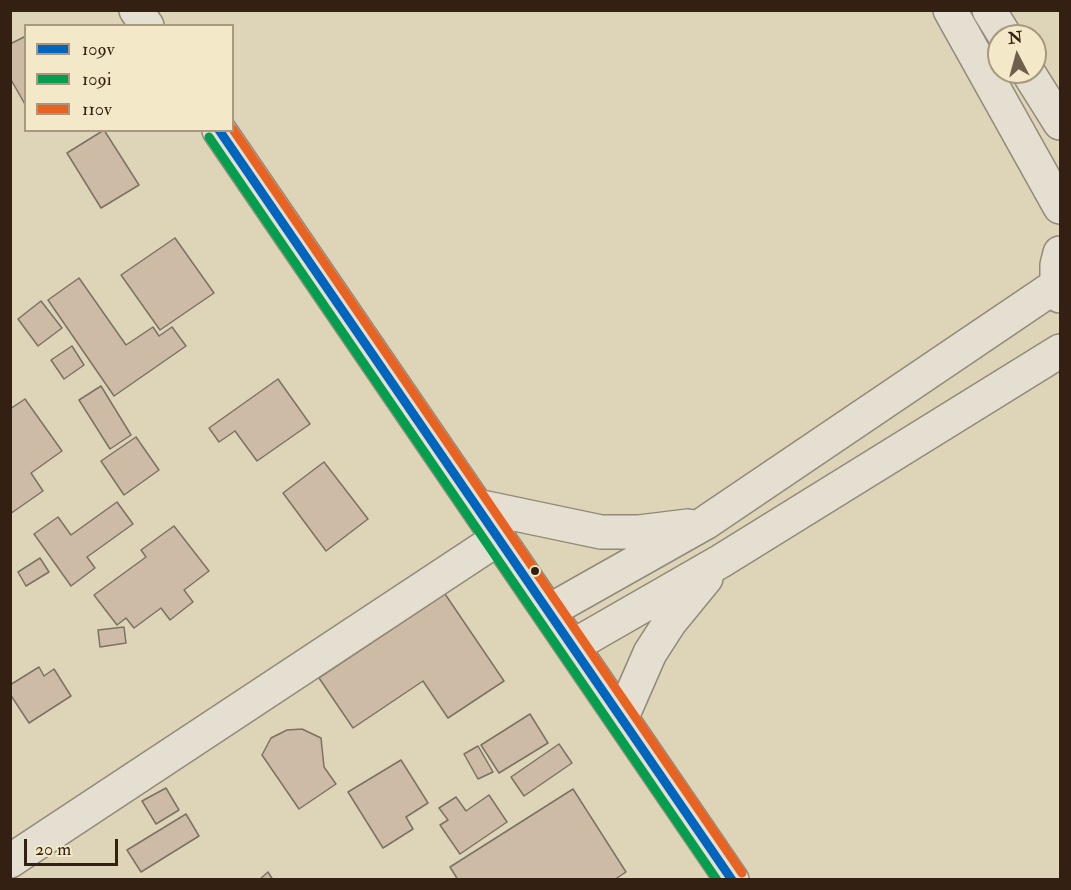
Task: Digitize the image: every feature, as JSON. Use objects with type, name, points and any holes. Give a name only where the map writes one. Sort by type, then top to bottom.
[{"type":"street","points":[[136,10],[146,24]]},
{"type":"street","points":[[950,10],[1060,207]]},
{"type":"street","points":[[989,10],[998,24]]},
{"type":"street","points":[[1036,84],[1060,123]]},
{"type":"street","points":[[220,132],[732,879]]},
{"type":"street","points":[[549,610],[705,523],[1059,290],[1057,265],[1060,253]]},
{"type":"street","points":[[573,646],[721,561],[1060,351]]},
{"type":"street","points":[[477,506],[601,532],[639,532],[705,523]]},
{"type":"street","points":[[10,861],[499,538]]},
{"type":"street","points":[[622,717],[650,653],[670,622],[721,561]]},
{"type":"building","points":[[24,37],[24,102],[10,78],[10,44]]},
{"type":"building","points":[[101,132],[105,132],[139,185],[101,208],[67,153]]},
{"type":"building","points":[[175,238],[214,293],[160,330],[121,275]]},
{"type":"building","points":[[79,278],[126,345],[153,327],[159,336],[172,327],[186,346],[114,396],[48,300]]},
{"type":"building","points":[[41,301],[62,328],[38,346],[18,319]]},
{"type":"building","points":[[72,346],[84,365],[64,379],[51,360]]},
{"type":"building","points":[[278,379],[310,424],[257,461],[235,431],[219,442],[209,428]]},
{"type":"building","points":[[101,386],[131,435],[110,449],[79,400]]},
{"type":"building","points":[[25,399],[62,451],[31,473],[43,491],[10,514],[10,409]]},
{"type":"building","points":[[136,437],[159,470],[124,495],[101,461]]},
{"type":"building","points":[[324,462],[368,519],[326,551],[283,493]]},
{"type":"building","points":[[117,502],[133,524],[87,557],[95,568],[71,586],[34,534],[58,517],[71,535]]},
{"type":"building","points":[[174,526],[209,571],[184,590],[193,602],[170,620],[161,608],[134,628],[126,618],[117,625],[94,595],[146,557],[141,550]]},
{"type":"building","points":[[40,558],[49,572],[26,586],[18,572]]},
{"type":"building","points":[[445,594],[504,681],[448,718],[423,681],[353,728],[319,678]]},
{"type":"building","points":[[124,627],[126,643],[100,647],[98,630]]},
{"type":"building","points":[[39,667],[44,676],[54,669],[71,696],[29,723],[10,694],[10,685]]},
{"type":"building","points":[[530,714],[548,743],[499,773],[481,745]]},
{"type":"building","points":[[302,729],[321,738],[324,767],[336,784],[299,809],[262,755],[271,738],[287,730]]},
{"type":"building","points":[[559,744],[572,763],[524,796],[511,777]]},
{"type":"building","points":[[478,746],[493,772],[478,779],[464,754]]},
{"type":"building","points":[[401,760],[428,803],[406,817],[413,829],[383,848],[348,792]]},
{"type":"building","points":[[166,788],[179,810],[156,824],[142,801]]},
{"type":"building","points":[[573,789],[626,872],[614,880],[458,880],[450,867]]},
{"type":"building","points":[[489,795],[507,822],[460,854],[440,825],[448,820],[439,808],[456,797],[466,811]]},
{"type":"building","points":[[186,814],[199,836],[141,872],[127,850]]},
{"type":"building","points":[[268,872],[273,880],[259,880]]},
{"type":"transit line","name":"110v","points":[[234,131],[742,873]]},
{"type":"transit line","name":"109v","points":[[220,132],[732,880]]},
{"type":"transit line","name":"109i","points":[[209,137],[717,880]]}]
